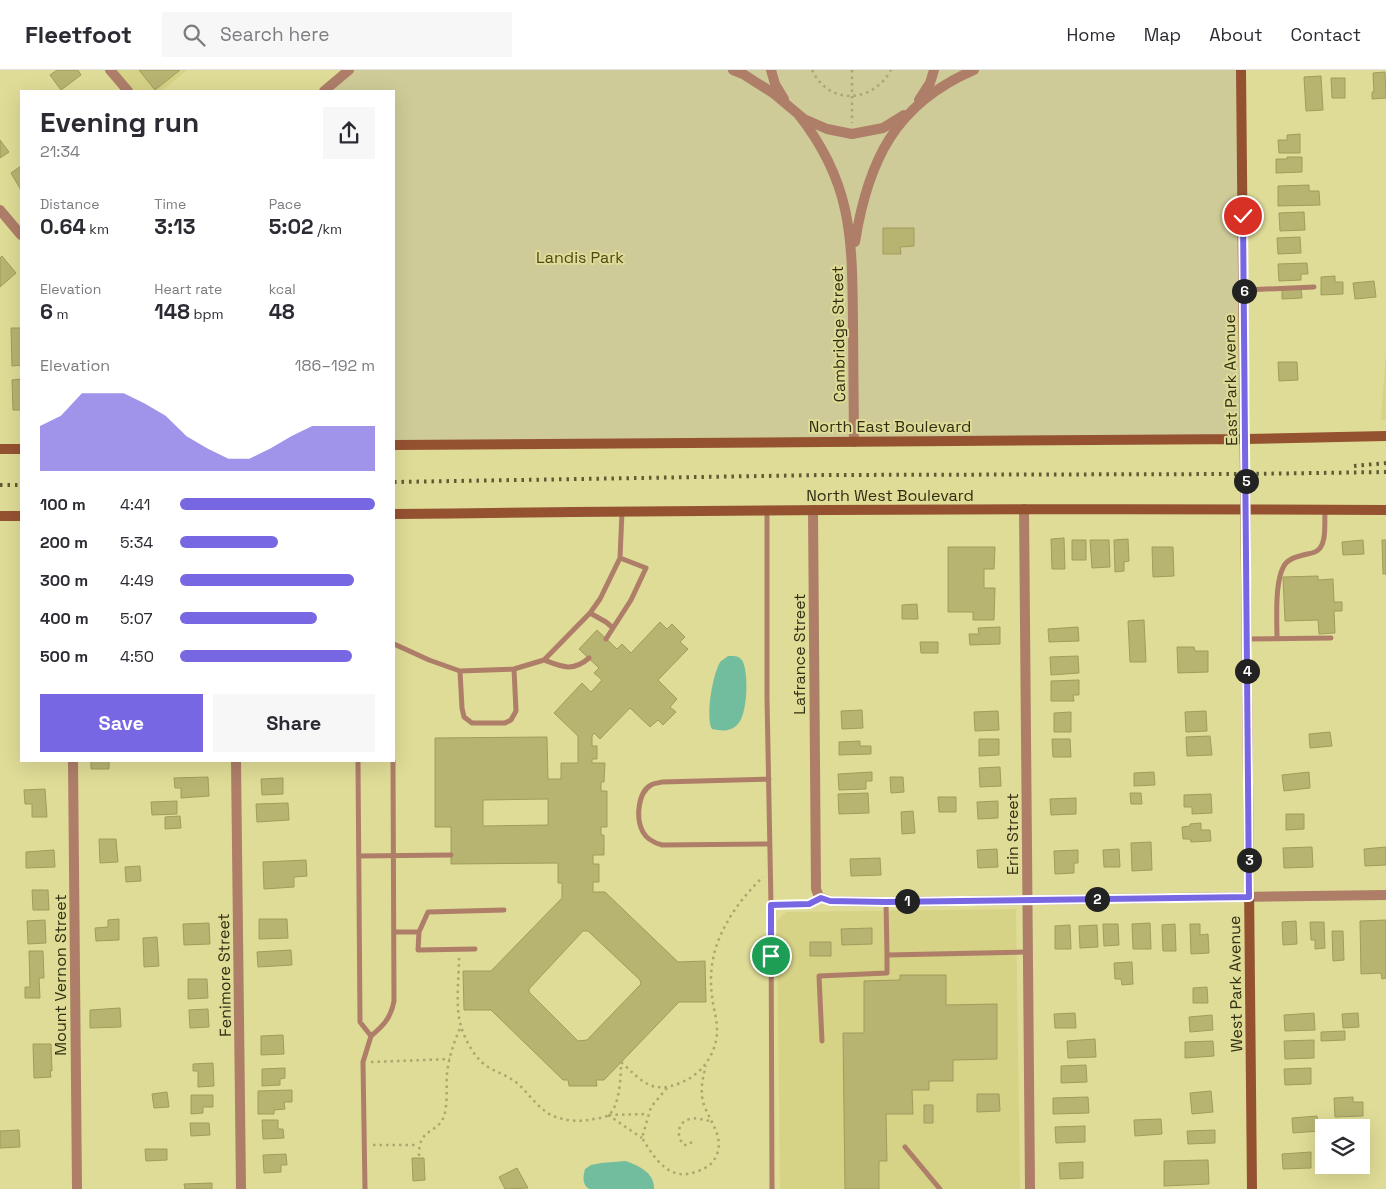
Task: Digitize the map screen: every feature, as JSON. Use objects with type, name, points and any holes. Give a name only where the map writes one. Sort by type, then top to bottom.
[{"type":"main road","name":"East Park Avenue","points":[[1241,70],[1246,510]]},
{"type":"main road","name":"North East Boulevard","points":[[395,445],[1246,439],[1386,436]]},
{"type":"main road","points":[[0,450],[20,449]]},
{"type":"main road","name":"North West Boulevard","points":[[395,514],[1024,509],[1386,510]]},
{"type":"main road","name":"West Park Avenue","points":[[1246,510],[1252,1189]]},
{"type":"main road","points":[[0,516],[20,516]]},
{"type":"street","points":[[110,70],[127,90]]},
{"type":"street","points":[[325,90],[348,70]]},
{"type":"street","points":[[734,70],[760,84],[804,119],[827,129],[852,134],[883,128],[951,81],[974,70]]},
{"type":"street","name":"Cambridge Street","points":[[771,70],[781,95],[817,140],[841,192],[847,215],[852,256],[854,442]]},
{"type":"street","name":"Cambridge Street","points":[[852,256],[868,183],[878,159],[885,146],[924,93],[934,70]]},
{"type":"street","points":[[0,210],[20,234]]},
{"type":"street","name":"Erin Street","points":[[1024,509],[1030,1189]]},
{"type":"street","name":"Lafrance Street","points":[[813,510],[816,893],[821,898]]},
{"type":"street","name":"Mount Vernon Street","points":[[73,762],[77,1189]]},
{"type":"street","name":"Fenimore Street","points":[[236,762],[241,1189]]},
{"type":"street","points":[[821,898],[830,901],[886,902],[1386,895]]},
{"type":"lane","points":[[1244,290],[1314,287]]},
{"type":"lane","points":[[1277,639],[1277,598],[1282,574],[1286,564],[1294,558],[1320,549],[1324,543],[1325,510]]},
{"type":"lane","points":[[395,644],[429,660],[460,671],[514,669],[544,660],[590,613],[600,600],[620,558],[622,511]]},
{"type":"lane","points":[[767,511],[772,1189]]},
{"type":"lane","points":[[606,639],[631,600],[646,568],[620,558]]},
{"type":"lane","points":[[590,613],[613,628]]},
{"type":"lane","points":[[1247,639],[1331,638]]},
{"type":"lane","points":[[544,660],[567,667],[574,667],[582,664],[589,658]]},
{"type":"lane","points":[[460,671],[464,717],[472,723],[505,723],[511,720],[516,711],[514,669]]},
{"type":"lane","points":[[358,762],[360,1022],[371,1036]]},
{"type":"lane","points":[[365,1189],[363,1062],[371,1036],[386,1023],[394,1002],[394,762]]},
{"type":"lane","points":[[769,779],[669,782],[651,785],[643,792],[640,803],[640,818],[643,833],[652,842],[662,845],[770,844]]},
{"type":"lane","points":[[359,856],[451,855]]},
{"type":"lane","points":[[771,905],[809,904],[821,898]]},
{"type":"lane","points":[[822,1041],[819,976],[888,973],[886,902]]},
{"type":"lane","points":[[476,949],[418,950],[419,932],[428,912],[504,910]]},
{"type":"lane","points":[[394,932],[419,932]]},
{"type":"lane","points":[[887,955],[1028,952]]},
{"type":"lane","points":[[905,1147],[940,1189]]},
{"type":"path","points":[[812,70],[817,79],[828,88],[841,94],[852,96],[873,90],[883,82],[891,70]]},
{"type":"path","points":[[852,70],[852,134]]},
{"type":"path","points":[[608,1115],[642,1138],[654,1157],[666,1169],[676,1174],[696,1172],[712,1163],[720,1142],[718,1133],[710,1121],[702,1096],[702,1083],[706,1064],[714,1047],[717,1031],[711,976],[714,956],[720,936],[742,899],[771,869]]},
{"type":"path","points":[[459,950],[458,1009],[461,1026],[478,1059],[517,1083],[536,1105],[551,1115],[581,1121],[608,1115],[648,1114]]},
{"type":"path","points":[[419,1156],[418,1145],[422,1137],[441,1122],[444,1115],[451,1049],[461,1026]]},
{"type":"path","points":[[363,1062],[450,1058]]},
{"type":"path","points":[[608,1115],[616,1102],[621,1062],[644,1083],[656,1087],[667,1087],[692,1079],[706,1064]]},
{"type":"path","points":[[642,1138],[651,1107],[667,1087]]},
{"type":"path","points":[[692,1142],[684,1145],[680,1141],[678,1135],[683,1122],[696,1118],[710,1121]]},
{"type":"path","points":[[364,1145],[418,1145]]},
{"type":"shaded area","points":[[110,70],[187,70],[163,90],[127,90]]},
{"type":"shaded area","points":[[1386,351],[1386,420],[1381,420]]},
{"type":"shaded area","points":[[728,656],[739,657],[744,666],[746,693],[743,713],[741,720],[734,727],[728,730],[712,729],[709,715],[715,674],[721,661]]},
{"type":"shaded area","points":[[1016,909],[1020,1189],[780,1189],[777,921],[786,912]]},
{"type":"shaded area","points":[[626,1161],[649,1174],[654,1183],[654,1189],[589,1189],[585,1185],[585,1169],[591,1165]]},
{"type":"green space","name":"Landis Park","points":[[348,70],[1241,70],[1246,439],[395,445],[395,90],[324,90]]},
{"type":"building","points":[[57,70],[78,70],[81,75],[61,90],[50,75]]},
{"type":"building","points":[[139,70],[180,70],[155,90]]},
{"type":"building","points":[[1385,72],[1386,98],[1372,99],[1372,92],[1374,92],[1373,73]]},
{"type":"building","points":[[1321,76],[1323,110],[1306,111],[1304,77]]},
{"type":"building","points":[[1331,78],[1345,78],[1345,98],[1332,98]]},
{"type":"building","points":[[1300,134],[1300,153],[1279,153],[1278,140],[1287,140],[1287,135]]},
{"type":"building","points":[[0,140],[9,152],[0,158]]},
{"type":"building","points":[[1287,157],[1302,157],[1302,172],[1276,173],[1276,159],[1287,159]]},
{"type":"building","points":[[20,167],[20,188],[11,173]]},
{"type":"building","points":[[1309,185],[1309,191],[1319,191],[1320,205],[1278,206],[1278,186]]},
{"type":"building","points":[[1304,212],[1305,230],[1280,231],[1279,213]]},
{"type":"building","points":[[883,228],[914,228],[914,246],[900,247],[901,254],[883,254]]},
{"type":"building","points":[[1300,237],[1301,253],[1278,254],[1277,238]]},
{"type":"building","points":[[2,256],[16,273],[0,287],[0,258]]},
{"type":"building","points":[[1307,263],[1308,274],[1301,274],[1301,280],[1279,281],[1278,264]]},
{"type":"building","points":[[1335,276],[1335,282],[1343,282],[1343,294],[1321,295],[1321,277]]},
{"type":"building","points":[[1374,281],[1376,297],[1355,299],[1353,283]]},
{"type":"building","points":[[1301,288],[1302,298],[1282,299],[1282,289]]},
{"type":"building","points":[[11,328],[20,328],[20,365],[12,366]]},
{"type":"building","points":[[1278,362],[1297,362],[1298,380],[1279,381]]},
{"type":"building","points":[[20,379],[20,410],[13,410],[12,380]]},
{"type":"building","points":[[1064,538],[1065,569],[1052,569],[1051,539]]},
{"type":"building","points":[[1128,539],[1129,561],[1124,562],[1124,571],[1115,572],[1114,540]]},
{"type":"building","points":[[1072,540],[1086,540],[1086,560],[1072,560]]},
{"type":"building","points":[[1090,540],[1109,540],[1110,567],[1092,568]]},
{"type":"building","points":[[1363,540],[1364,554],[1343,555],[1342,542]]},
{"type":"building","points":[[1382,540],[1386,540],[1386,574],[1383,574]]},
{"type":"building","points":[[948,547],[995,547],[994,569],[984,569],[984,588],[995,588],[994,620],[973,620],[973,612],[948,612]]},
{"type":"building","points":[[1152,547],[1173,547],[1174,576],[1153,577]]},
{"type":"building","points":[[1318,576],[1318,580],[1333,579],[1334,602],[1342,602],[1342,611],[1334,611],[1335,633],[1319,634],[1318,620],[1285,621],[1283,577]]},
{"type":"building","points":[[917,604],[918,619],[902,619],[902,605]]},
{"type":"building","points":[[1144,620],[1146,662],[1130,662],[1128,621]]},
{"type":"building","points":[[660,622],[667,629],[672,624],[685,637],[680,642],[688,649],[658,680],[677,699],[670,707],[676,712],[663,725],[658,720],[650,727],[630,708],[600,739],[594,733],[592,736],[592,746],[597,746],[597,759],[592,759],[592,763],[605,763],[604,782],[601,782],[601,791],[607,791],[607,827],[601,827],[601,835],[604,835],[604,855],[593,855],[593,864],[599,864],[599,882],[593,882],[593,892],[605,892],[678,962],[705,961],[706,1002],[679,1002],[604,1080],[596,1080],[597,1086],[569,1086],[568,1080],[563,1080],[491,1010],[464,1010],[463,971],[491,971],[562,898],[562,883],[558,883],[558,863],[451,864],[451,827],[435,827],[435,738],[547,737],[548,779],[561,779],[561,763],[578,763],[578,736],[554,713],[582,683],[591,692],[602,680],[594,673],[599,668],[579,649],[597,630],[617,649],[622,644],[631,653]],"holes":[[[548,799],[548,825],[483,826],[483,800]],[[583,931],[588,931],[640,980],[641,984],[587,1040],[578,1041],[529,992],[529,989]]]},
{"type":"building","points":[[1000,627],[1000,644],[970,645],[969,634],[979,634],[978,628]]},
{"type":"building","points":[[1078,627],[1079,641],[1049,642],[1048,629]]},
{"type":"building","points":[[920,642],[938,642],[938,653],[921,653]]},
{"type":"building","points":[[1177,647],[1194,647],[1195,651],[1208,651],[1208,672],[1178,673]]},
{"type":"building","points":[[1078,656],[1079,673],[1051,675],[1050,657]]},
{"type":"building","points":[[1079,680],[1079,695],[1073,695],[1074,701],[1051,701],[1051,681]]},
{"type":"building","points":[[862,710],[863,728],[842,729],[841,711]]},
{"type":"building","points":[[998,711],[999,730],[975,731],[974,712]]},
{"type":"building","points":[[1206,711],[1207,731],[1186,732],[1185,712]]},
{"type":"building","points":[[1071,712],[1071,732],[1054,732],[1054,713]]},
{"type":"building","points":[[1330,732],[1332,746],[1310,748],[1309,734]]},
{"type":"building","points":[[1210,736],[1212,755],[1187,756],[1186,737]]},
{"type":"building","points":[[979,739],[999,739],[999,755],[979,756]]},
{"type":"building","points":[[1052,739],[1070,739],[1071,757],[1053,757]]},
{"type":"building","points":[[860,741],[860,746],[871,746],[871,754],[839,755],[839,742]]},
{"type":"building","points":[[91,762],[109,762],[109,769],[91,769]]},
{"type":"building","points":[[1000,767],[1001,786],[980,787],[979,768]]},
{"type":"building","points":[[872,772],[872,781],[866,781],[866,789],[839,790],[838,774]]},
{"type":"building","points":[[1154,772],[1155,785],[1134,786],[1134,773]]},
{"type":"building","points":[[1309,772],[1310,788],[1284,791],[1282,775]]},
{"type":"building","points":[[208,777],[209,796],[181,798],[181,788],[175,788],[174,778]]},
{"type":"building","points":[[890,777],[903,777],[904,792],[891,793]]},
{"type":"building","points":[[283,778],[283,794],[262,795],[261,779]]},
{"type":"building","points":[[45,789],[47,817],[32,817],[32,804],[25,804],[24,790]]},
{"type":"building","points":[[868,793],[869,813],[839,814],[838,794]]},
{"type":"building","points":[[1130,793],[1141,793],[1142,804],[1131,804]]},
{"type":"building","points":[[1211,794],[1212,813],[1192,814],[1192,807],[1184,807],[1184,795]]},
{"type":"building","points":[[938,797],[956,797],[956,812],[939,812]]},
{"type":"building","points":[[1076,798],[1076,814],[1051,815],[1050,799]]},
{"type":"building","points":[[177,801],[177,814],[152,815],[151,802]]},
{"type":"building","points":[[998,801],[998,818],[978,819],[977,802]]},
{"type":"building","points":[[288,803],[289,820],[257,822],[256,804]]},
{"type":"building","points":[[913,811],[915,833],[902,834],[901,812]]},
{"type":"building","points":[[1286,814],[1304,814],[1304,829],[1286,830]]},
{"type":"building","points":[[180,816],[181,828],[165,829],[165,817]]},
{"type":"building","points":[[1201,823],[1201,830],[1210,830],[1211,841],[1191,842],[1190,839],[1183,839],[1182,827]]},
{"type":"building","points":[[99,839],[116,839],[118,862],[100,863]]},
{"type":"building","points":[[1151,842],[1152,870],[1132,871],[1131,843]]},
{"type":"building","points":[[1312,847],[1313,867],[1284,868],[1283,848]]},
{"type":"building","points":[[1386,847],[1386,865],[1365,866],[1364,849]]},
{"type":"building","points":[[997,849],[998,867],[978,868],[977,850]]},
{"type":"building","points":[[1119,849],[1120,867],[1104,867],[1103,850]]},
{"type":"building","points":[[54,850],[55,867],[26,868],[26,852]]},
{"type":"building","points":[[1078,850],[1078,863],[1074,863],[1074,873],[1055,874],[1054,851]]},
{"type":"building","points":[[880,858],[881,875],[851,876],[850,859]]},
{"type":"building","points":[[306,860],[307,876],[294,877],[294,887],[264,889],[263,862]]},
{"type":"building","points":[[140,866],[141,881],[126,882],[125,867]]},
{"type":"building","points":[[32,890],[48,890],[49,910],[33,910]]},
{"type":"building","points":[[119,919],[119,940],[96,941],[95,928],[108,927],[108,920]]},
{"type":"building","points":[[259,919],[287,919],[288,938],[259,939]]},
{"type":"building","points":[[45,920],[46,943],[28,944],[27,921]]},
{"type":"building","points":[[1386,920],[1386,978],[1382,979],[1381,973],[1361,974],[1360,921]]},
{"type":"building","points":[[1296,921],[1297,944],[1283,945],[1282,922]]},
{"type":"building","points":[[1310,922],[1324,922],[1325,948],[1315,949],[1315,940],[1311,940]]},
{"type":"building","points":[[209,923],[210,944],[184,945],[183,924]]},
{"type":"building","points":[[1150,923],[1151,949],[1133,949],[1132,924]]},
{"type":"building","points":[[1103,924],[1118,924],[1119,945],[1104,946]]},
{"type":"building","points":[[1175,924],[1176,951],[1163,951],[1162,925]]},
{"type":"building","points":[[1190,924],[1200,924],[1200,935],[1208,934],[1209,953],[1191,954]]},
{"type":"building","points":[[1070,925],[1071,949],[1055,949],[1055,926]]},
{"type":"building","points":[[1097,925],[1098,947],[1080,948],[1079,926]]},
{"type":"building","points":[[872,928],[872,944],[842,945],[841,929]]},
{"type":"building","points":[[1332,931],[1343,931],[1344,960],[1333,961]]},
{"type":"building","points":[[157,937],[159,966],[144,967],[143,938]]},
{"type":"building","points":[[810,942],[831,942],[831,956],[810,956]]},
{"type":"building","points":[[291,950],[292,965],[258,967],[257,952]]},
{"type":"building","points":[[29,951],[43,951],[44,978],[39,978],[40,998],[25,998],[25,987],[30,987]]},
{"type":"building","points":[[1132,962],[1133,984],[1122,985],[1121,979],[1115,979],[1114,963]]},
{"type":"building","points":[[900,975],[946,975],[946,1005],[997,1004],[997,1059],[953,1060],[953,1081],[929,1081],[929,1090],[912,1090],[913,1114],[886,1114],[887,1161],[879,1161],[879,1189],[845,1189],[843,1033],[864,1033],[864,981],[900,980]]},
{"type":"building","points":[[188,979],[207,979],[208,998],[188,999]]},
{"type":"building","points":[[1207,987],[1208,1003],[1193,1003],[1193,988]]},
{"type":"building","points":[[120,1008],[121,1027],[90,1028],[90,1010]]},
{"type":"building","points":[[208,1009],[209,1027],[190,1028],[189,1010]]},
{"type":"building","points":[[1075,1013],[1076,1028],[1055,1028],[1054,1014]]},
{"type":"building","points":[[1314,1013],[1315,1030],[1285,1031],[1284,1015]]},
{"type":"building","points":[[1358,1013],[1359,1027],[1343,1028],[1342,1014]]},
{"type":"building","points":[[1212,1015],[1213,1030],[1190,1032],[1189,1017]]},
{"type":"building","points":[[1345,1031],[1345,1040],[1321,1041],[1321,1032]]},
{"type":"building","points":[[283,1035],[284,1054],[261,1055],[261,1036]]},
{"type":"building","points":[[1095,1039],[1096,1057],[1068,1058],[1067,1041]]},
{"type":"building","points":[[1314,1040],[1314,1058],[1285,1059],[1284,1041]]},
{"type":"building","points":[[1213,1041],[1214,1056],[1185,1058],[1185,1042]]},
{"type":"building","points":[[33,1044],[51,1044],[51,1077],[34,1078]]},
{"type":"building","points":[[213,1063],[214,1086],[198,1087],[198,1071],[193,1071],[193,1064]]},
{"type":"building","points":[[1086,1065],[1087,1082],[1061,1083],[1061,1066]]},
{"type":"building","points":[[285,1068],[285,1078],[280,1079],[280,1085],[262,1086],[262,1069]]},
{"type":"building","points":[[1311,1068],[1311,1084],[1285,1085],[1284,1069]]},
{"type":"building","points":[[292,1090],[292,1102],[284,1102],[285,1109],[274,1110],[274,1114],[258,1114],[258,1091]]},
{"type":"building","points":[[1211,1091],[1213,1112],[1192,1114],[1190,1093]]},
{"type":"building","points":[[167,1092],[169,1107],[154,1108],[152,1094]]},
{"type":"building","points":[[977,1094],[999,1094],[1000,1111],[977,1112]]},
{"type":"building","points":[[191,1095],[213,1095],[213,1107],[203,1107],[203,1113],[191,1114]]},
{"type":"building","points":[[1088,1097],[1089,1113],[1053,1114],[1053,1098]]},
{"type":"building","points":[[1353,1097],[1353,1102],[1363,1102],[1363,1116],[1335,1117],[1334,1098]]},
{"type":"building","points":[[924,1105],[933,1105],[933,1123],[924,1123]]},
{"type":"building","points":[[1317,1116],[1317,1119],[1315,1119],[1315,1131],[1293,1133],[1292,1118]]},
{"type":"building","points":[[1161,1119],[1162,1134],[1135,1136],[1134,1120]]},
{"type":"building","points":[[262,1120],[278,1120],[278,1129],[283,1129],[284,1138],[263,1139]]},
{"type":"building","points":[[190,1123],[209,1123],[210,1135],[191,1136]]},
{"type":"building","points":[[1085,1126],[1085,1142],[1056,1143],[1055,1127]]},
{"type":"building","points":[[19,1130],[20,1147],[0,1148],[0,1131]]},
{"type":"building","points":[[1215,1130],[1215,1143],[1188,1144],[1187,1131]]},
{"type":"building","points":[[145,1149],[167,1149],[167,1160],[146,1161]]},
{"type":"building","points":[[1311,1152],[1311,1168],[1283,1169],[1282,1154]]},
{"type":"building","points":[[286,1154],[287,1165],[281,1165],[281,1172],[264,1173],[263,1155]]},
{"type":"building","points":[[412,1158],[424,1158],[425,1180],[413,1181]]},
{"type":"building","points":[[1208,1160],[1209,1184],[1164,1186],[1164,1161]]},
{"type":"building","points":[[1083,1162],[1083,1178],[1060,1179],[1059,1163]]},
{"type":"building","points":[[517,1168],[528,1188],[505,1189],[499,1177]]},
{"type":"building","points":[[212,1183],[212,1189],[185,1189],[184,1184]]},
{"type":"railway","points":[[1354,466],[1386,463]]},
{"type":"railway","points":[[395,482],[823,475],[1386,472]]},
{"type":"railway","points":[[0,485],[20,485]]},
{"type":"route","points":[[771,956],[771,905],[809,904],[821,898],[830,901],[886,902],[1249,897],[1243,216]]}]
